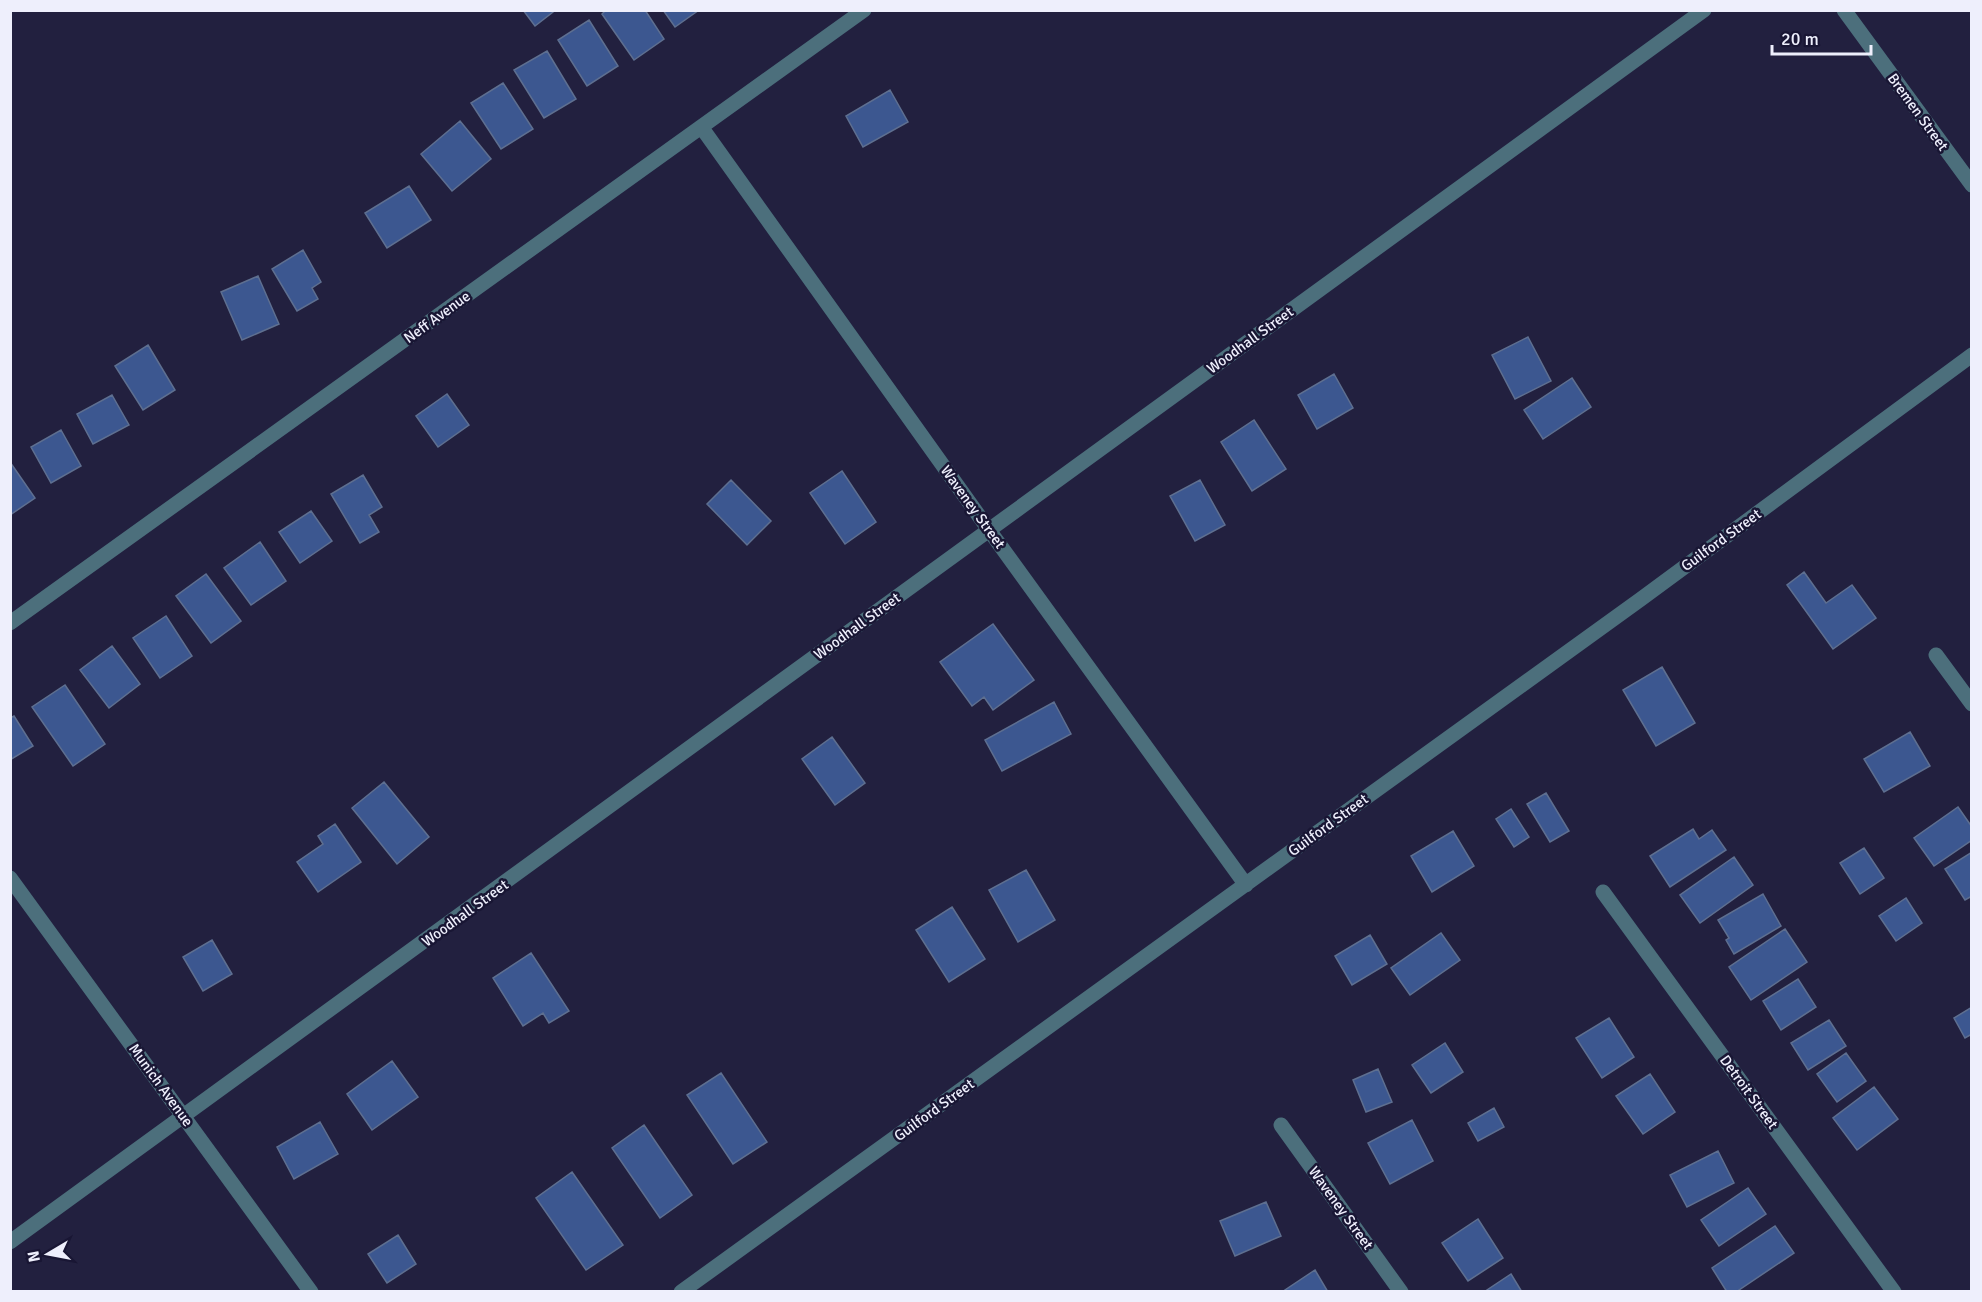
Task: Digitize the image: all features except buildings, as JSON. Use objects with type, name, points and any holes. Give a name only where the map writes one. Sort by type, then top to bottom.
[{"type":"street","name":"Neff Avenue","points":[[10,623],[864,10]]},
{"type":"street","name":"Woodhall Street","points":[[10,1242],[1704,10]]},
{"type":"street","name":"Bremen Street","points":[[1844,10],[1971,185]]},
{"type":"street","name":"Waveney Street","points":[[702,128],[988,530],[1246,885]]},
{"type":"street","name":"Guilford Street","points":[[681,1292],[1641,599],[1971,355]]},
{"type":"street","points":[[1936,655],[1971,704]]},
{"type":"street","name":"Munich Avenue","points":[[10,878],[311,1292]]},
{"type":"street","name":"Detroit Street","points":[[1603,892],[1894,1292]]},
{"type":"street","name":"Waveney Street","points":[[1281,1125],[1401,1292]]}]
